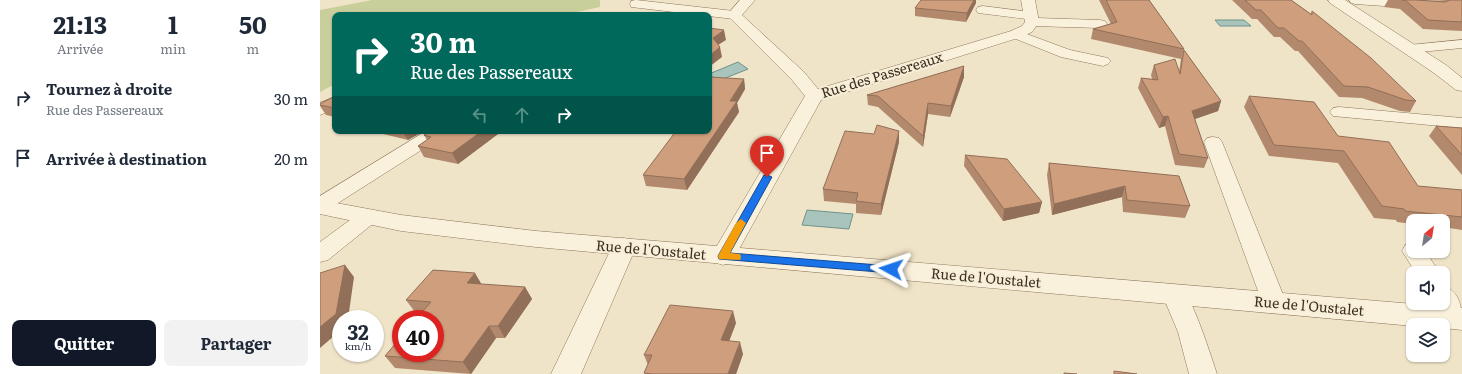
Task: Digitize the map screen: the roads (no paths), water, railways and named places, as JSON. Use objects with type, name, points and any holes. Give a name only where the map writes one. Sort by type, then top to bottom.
[{"type":"street","points":[[748,0],[734,15],[798,76],[814,96]]},
{"type":"street","points":[[1335,0],[1409,48],[1462,86]]},
{"type":"street","name":"Rue des Passereaux","points":[[723,256],[814,96],[1016,34],[1027,29],[1030,12]]},
{"type":"street","name":"Rue de l'Oustalet","points":[[320,206],[401,223],[536,239],[1460,319]]},
{"type":"street","points":[[566,374],[624,247]]},
{"type":"lane","points":[[1355,0],[1424,4]]},
{"type":"lane","points":[[636,4],[707,12]]},
{"type":"lane","points":[[983,10],[1030,12],[1100,24]]},
{"type":"lane","points":[[712,13],[734,15]]},
{"type":"lane","points":[[1016,34],[1066,54],[1103,61]]},
{"type":"lane","points":[[1409,48],[1462,44]]},
{"type":"lane","points":[[320,110],[332,104]]},
{"type":"lane","points":[[1339,112],[1462,123]]},
{"type":"lane","points":[[320,206],[435,134]]},
{"type":"lane","points":[[1213,142],[1274,302]]},
{"type":"lane","points":[[320,254],[368,217]]},
{"type":"lane","points":[[1174,294],[1191,332],[1203,374]]},
{"type":"lane","points":[[1450,305],[1460,319]]},
{"type":"water","points":[[1215,20],[1244,20],[1251,26],[1220,26]]},
{"type":"water","points":[[738,62],[748,69],[718,81],[712,76],[712,73]]},
{"type":"water","points":[[807,210],[853,214],[849,229],[802,225]]}]
